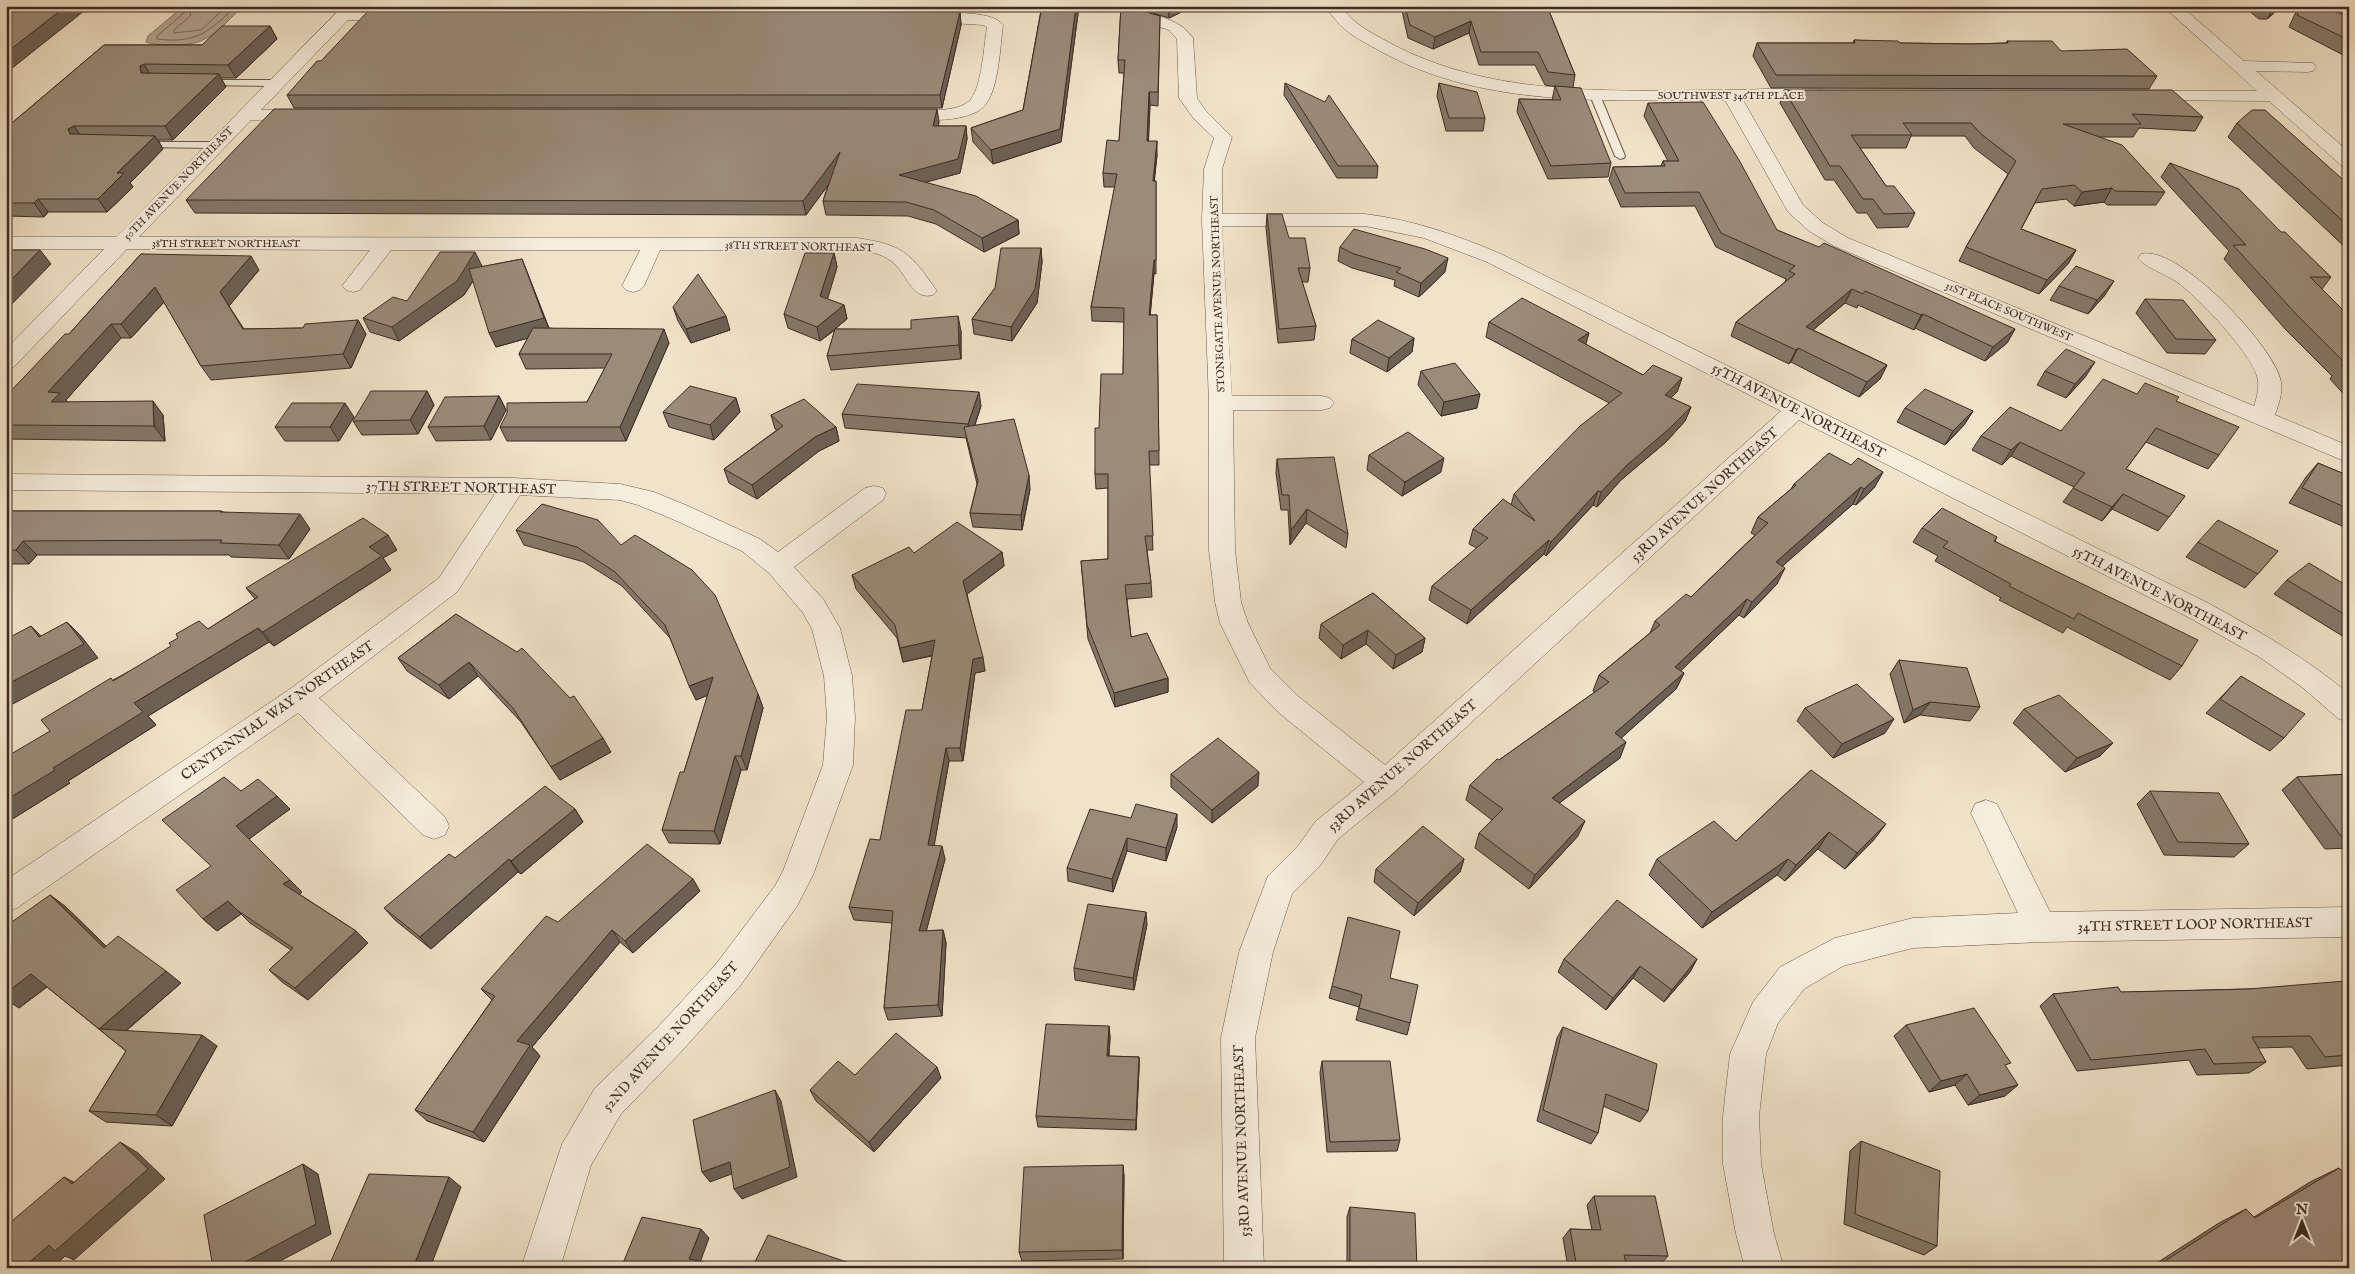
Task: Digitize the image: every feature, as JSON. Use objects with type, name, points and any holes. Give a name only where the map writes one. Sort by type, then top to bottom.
[{"type":"street","name":"SOUTHWEST 346TH PLACE","points":[[1333,6],[1344,22],[1359,33],[1408,60],[1464,78],[1500,86],[1535,92],[1595,95],[1839,95]]},
{"type":"street","points":[[2171,6],[2349,162]]},
{"type":"street","points":[[347,11],[412,16]]},
{"type":"street","name":"50TH AVENUE NORTHEAST","points":[[6,362],[347,11]]},
{"type":"street","name":"STONEGATE AVENUE NORTHEAST","points":[[1143,17],[1175,27],[1186,38],[1188,98],[1200,115],[1223,137],[1213,169],[1212,220],[1221,403],[1222,550],[1228,602],[1234,623],[1260,675],[1289,705],[1328,738],[1386,782]]},
{"type":"street","points":[[882,116],[942,116],[965,110],[978,102],[985,88],[996,25],[986,20],[906,18]]},
{"type":"street","points":[[2239,66],[2307,67]]},
{"type":"street","name":"31ST PLACE SOUTHWEST","points":[[1731,94],[1795,208],[1816,227],[1841,242],[2349,455]]},
{"type":"street","points":[[2124,96],[2272,96]]},
{"type":"street","points":[[245,115],[324,115]]},
{"type":"street","name":"55TH AVENUE NORTHEAST","points":[[1212,220],[1365,220],[1429,232],[1494,258],[2198,610],[2271,651],[2313,680],[2349,710]]},
{"type":"street","name":"38TH STREET NORTHEAST","points":[[6,243],[858,244],[883,247],[900,256],[926,291]]},
{"type":"street","points":[[353,286],[385,244]]},
{"type":"street","points":[[633,286],[652,245]]},
{"type":"street","points":[[2148,258],[2164,265],[2196,286],[2252,351],[2268,375],[2270,394],[2262,418]]},
{"type":"street","name":"STONEGATE AVENUE NORTHEAST","points":[[1221,403],[1322,403]]},
{"type":"street","name":"53RD AVENUE NORTHEAST","points":[[1244,1268],[1238,1038],[1256,952],[1278,886],[1309,856],[1327,830],[1386,782],[1797,409]]},
{"type":"street","name":"37TH STREET NORTHEAST","points":[[6,482],[513,486],[620,492],[645,498],[687,515],[751,545],[778,566]]},
{"type":"street","name":"CENTENNIAL WAY NORTHEAST","points":[[6,898],[300,697],[448,585],[513,486]]},
{"type":"street","points":[[778,566],[874,494]]},
{"type":"street","name":"52ND AVENUE NORTHEAST","points":[[540,1268],[576,1157],[608,1101],[669,1040],[728,974],[786,896],[797,875],[838,765],[842,718],[838,676],[826,628],[813,606],[778,566]]},
{"type":"street","points":[[300,697],[434,826]]},
{"type":"street","points":[[1986,813],[2041,927]]},
{"type":"street","name":"34TH STREET LOOP NORTHEAST","points":[[1765,1268],[1755,1234],[1742,1164],[1742,1116],[1748,1054],[1765,1013],[1792,978],[1835,953],[1913,933],[2041,927],[2349,922]]},
{"type":"lane","points":[[190,82],[276,83]]},
{"type":"lane","points":[[1595,95],[1620,156]]},
{"type":"lane","points":[[130,145],[215,145]]},
{"type":"water","points":[[184,6],[243,6],[220,29],[196,43],[170,45],[146,42],[148,36]]},
{"type":"building","points":[[8,6],[66,6],[6,53],[6,8]]},
{"type":"building","points":[[1042,6],[1076,6],[1060,129],[991,150],[971,128],[1023,110]]},
{"type":"building","points":[[1121,6],[1135,6],[1136,9],[1160,16],[1158,92],[1149,92],[1147,141],[1157,141],[1153,181],[1156,181],[1156,260],[1154,260],[1149,315],[1157,315],[1159,451],[1149,451],[1153,536],[1145,536],[1151,583],[1125,585],[1131,637],[1147,633],[1168,678],[1114,693],[1087,625],[1081,561],[1108,559],[1108,474],[1095,474],[1095,428],[1099,428],[1101,374],[1123,374],[1124,308],[1091,307],[1117,174],[1103,173],[1107,140],[1119,141],[1125,60],[1118,60]]},
{"type":"building","points":[[1405,6],[1547,6],[1575,75],[1548,72],[1538,52],[1481,52],[1471,21],[1435,37],[1410,25]]},
{"type":"building","points":[[2301,6],[2317,6],[2349,16],[2349,40],[2297,15]]},
{"type":"building","points":[[370,9],[960,12],[940,95],[287,95],[317,61],[321,61]]},
{"type":"building","points":[[222,26],[270,26],[228,65],[144,64],[140,66],[141,73],[219,74],[165,126],[74,126],[68,129],[70,134],[155,136],[117,173],[124,173],[98,199],[38,199],[34,203],[6,203],[6,128],[104,45],[202,45]]},
{"type":"building","points":[[1854,40],[1972,44],[2008,43],[2007,41],[2052,41],[2061,51],[2127,49],[2157,76],[1776,75],[1757,43],[1855,43]]},
{"type":"building","points":[[1285,83],[1325,102],[1329,95],[1378,166],[1338,166]]},
{"type":"building","points":[[1439,83],[1477,92],[1485,118],[1449,118]]},
{"type":"building","points":[[1555,86],[1581,88],[1611,163],[1551,166],[1519,99],[1561,100]]},
{"type":"building","points":[[1784,90],[2172,90],[2203,117],[2132,114],[2141,124],[2063,124],[2122,145],[2165,192],[2115,191],[2112,188],[2082,192],[2074,185],[2042,189],[2021,229],[2076,250],[2047,280],[1966,247],[2016,161],[1981,134],[1971,123],[1903,123],[1912,135],[1851,135],[1886,186],[1894,186],[1915,213],[1884,214],[1873,199],[1863,199],[1840,166],[1830,166]]},
{"type":"building","points":[[1703,102],[1739,160],[1777,230],[1819,247],[1824,243],[2015,329],[1993,347],[1923,314],[1921,315],[1865,291],[1863,294],[1852,289],[1806,327],[1887,365],[1867,382],[1798,348],[1796,350],[1736,322],[1795,274],[1789,271],[1795,266],[1721,233],[1699,192],[1625,193],[1613,167],[1665,166],[1663,161],[1679,161],[1648,103]]},
{"type":"building","points":[[274,109],[937,109],[933,126],[966,126],[958,159],[899,175],[976,196],[1018,220],[982,238],[934,210],[906,202],[823,201],[840,152],[803,201],[186,200]]},
{"type":"building","points":[[2252,110],[2265,110],[2349,185],[2349,227],[2237,123]]},
{"type":"building","points":[[2170,163],[2239,189],[2281,232],[2285,232],[2331,277],[2310,277],[2349,316],[2349,373],[2341,365],[2347,365],[2297,315],[2233,245],[2246,245]]},
{"type":"building","points":[[1267,214],[1282,214],[1289,238],[1305,238],[1310,268],[1298,268],[1316,326],[1279,329]]},
{"type":"building","points":[[1354,229],[1425,249],[1448,258],[1421,283],[1396,272],[1401,268],[1354,254],[1340,247]]},
{"type":"building","points":[[1001,248],[1041,248],[1035,289],[1011,327],[972,319],[995,288]]},
{"type":"building","points":[[6,250],[40,250],[6,285]]},
{"type":"building","points":[[440,252],[475,252],[457,281],[392,327],[363,318],[393,297],[407,301]]},
{"type":"building","points":[[805,253],[834,253],[820,296],[844,305],[817,327],[784,314]]},
{"type":"building","points":[[141,254],[251,256],[220,292],[243,329],[303,328],[305,324],[358,320],[343,354],[201,366],[155,287],[121,324],[111,324],[48,392],[60,393],[51,402],[153,401],[154,426],[6,425],[6,396],[65,334],[69,334]]},
{"type":"building","points":[[522,259],[544,318],[489,333],[469,269]]},
{"type":"building","points":[[2076,266],[2114,281],[2097,300],[2059,286]]},
{"type":"building","points":[[698,274],[726,316],[686,329],[673,307]]},
{"type":"building","points":[[1522,298],[1589,333],[1578,340],[1643,375],[1653,365],[1682,378],[1665,395],[1691,407],[1626,466],[1601,492],[1598,491],[1551,542],[1549,540],[1471,610],[1432,586],[1488,538],[1473,529],[1503,499],[1535,521],[1514,494],[1580,426],[1622,393],[1489,322]]},
{"type":"building","points":[[2145,299],[2183,300],[2216,340],[2176,339]]},
{"type":"building","points":[[958,316],[959,345],[827,356],[835,329],[911,329],[911,320]]},
{"type":"building","points":[[1378,320],[1414,338],[1389,358],[1352,339]]},
{"type":"building","points":[[533,328],[664,329],[620,427],[500,427],[507,413],[507,403],[587,402],[612,354],[519,354]]},
{"type":"building","points":[[2066,349],[2095,362],[2075,384],[2045,371]]},
{"type":"building","points":[[1455,363],[1480,394],[1444,402],[1421,371]]},
{"type":"building","points":[[2103,379],[2137,394],[2145,383],[2179,397],[2176,401],[2239,427],[2219,455],[2156,428],[2126,469],[2185,496],[2169,517],[2123,494],[2112,507],[2073,488],[2085,473],[2020,442],[2011,450],[1981,436],[2010,407],[2061,431]]},
{"type":"building","points":[[857,384],[979,392],[968,424],[842,414]]},
{"type":"building","points":[[690,386],[736,398],[710,425],[663,412]]},
{"type":"building","points":[[1925,389],[1973,411],[1953,431],[1905,408]]},
{"type":"building","points":[[371,391],[427,391],[410,420],[353,421]]},
{"type":"building","points":[[499,396],[484,426],[428,427],[445,397]]},
{"type":"building","points":[[804,399],[836,427],[815,437],[752,485],[724,469],[783,426],[771,415]]},
{"type":"building","points":[[292,403],[345,403],[330,427],[275,427]]},
{"type":"building","points":[[1014,419],[1029,475],[1021,515],[970,513],[978,481],[964,427]]},
{"type":"building","points":[[1408,432],[1444,458],[1405,482],[1369,455]]},
{"type":"building","points":[[1829,453],[1851,465],[1858,458],[1883,472],[1864,489],[1861,487],[1776,562],[1785,568],[1752,602],[1747,599],[1675,667],[1684,673],[1615,733],[1626,742],[1552,798],[1585,821],[1535,875],[1479,833],[1503,809],[1470,785],[1497,759],[1499,760],[1609,682],[1599,675],[1660,625],[1655,621],[1686,594],[1691,597],[1768,523],[1758,517],[1796,485],[1794,484]]},
{"type":"building","points":[[1334,457],[1348,534],[1307,509],[1291,530],[1289,495],[1282,495],[1277,459]]},
{"type":"building","points":[[2318,463],[2349,476],[2349,509],[2302,488]]},
{"type":"building","points":[[542,504],[598,520],[621,545],[635,535],[692,570],[715,595],[758,694],[741,756],[735,756],[714,831],[662,830],[680,772],[684,772],[713,677],[689,686],[665,625],[615,572],[577,547],[516,530]]},
{"type":"building","points":[[1942,508],[1997,537],[1994,541],[2198,640],[2182,666],[2078,613],[2074,619],[2009,586],[2011,584],[1943,547],[1948,542],[1922,528]]},
{"type":"building","points":[[6,511],[221,511],[300,514],[279,545],[220,543],[222,540],[23,541],[16,550],[6,550]]},
{"type":"building","points":[[363,518],[388,535],[369,547],[382,556],[263,632],[258,628],[134,703],[143,712],[53,768],[55,770],[6,800],[6,757],[50,731],[41,720],[111,678],[113,681],[171,646],[169,643],[178,638],[176,634],[199,621],[208,629],[258,597],[246,588]]},
{"type":"building","points":[[2218,520],[2278,551],[2258,574],[2198,542]]},
{"type":"building","points":[[957,522],[1002,552],[963,581],[983,657],[973,659],[960,748],[946,748],[928,845],[942,846],[919,931],[943,930],[938,1005],[884,1008],[893,911],[849,907],[870,839],[880,840],[906,710],[922,710],[935,640],[900,648],[895,625],[852,575],[909,547],[914,553]]},
{"type":"building","points":[[2309,563],[2349,587],[2349,617],[2287,580]]},
{"type":"building","points":[[1373,593],[1425,638],[1396,655],[1368,630],[1343,645],[1321,624]]},
{"type":"building","points":[[456,614],[517,652],[522,648],[570,698],[574,696],[603,738],[551,767],[513,708],[469,662],[439,685],[398,658]]},
{"type":"building","points":[[67,622],[84,644],[6,685],[6,632],[12,636],[31,626],[39,637]]},
{"type":"building","points":[[1899,660],[1967,668],[1980,707],[1930,702],[1913,710]]},
{"type":"building","points":[[2241,676],[2305,714],[2284,738],[2220,699]]},
{"type":"building","points":[[1857,684],[1894,719],[1842,744],[1805,708]]},
{"type":"building","points":[[2059,695],[2113,743],[2077,758],[2024,709]]},
{"type":"building","points":[[1218,738],[1259,772],[1212,810],[1171,774]]},
{"type":"building","points":[[1811,770],[1886,824],[1857,853],[1829,832],[1796,865],[1788,859],[1712,912],[1657,859],[1714,821],[1736,841]]},
{"type":"building","points":[[2349,774],[2349,836],[2341,836],[2297,777]]},
{"type":"building","points":[[224,777],[241,791],[258,779],[277,796],[236,826],[290,880],[283,884],[356,931],[295,988],[269,970],[293,948],[237,910],[228,901],[203,919],[176,890],[211,866],[162,820]]},
{"type":"building","points":[[545,786],[575,809],[511,861],[509,859],[420,937],[384,908],[449,854],[455,858]]},
{"type":"building","points":[[2150,791],[2219,793],[2249,844],[2178,842]]},
{"type":"building","points":[[1136,804],[1177,814],[1166,848],[1127,838],[1112,879],[1067,868],[1090,809],[1131,818]]},
{"type":"building","points":[[1423,826],[1464,859],[1418,903],[1376,869]]},
{"type":"building","points":[[647,844],[693,879],[625,941],[612,930],[517,1041],[530,1045],[473,1132],[415,1110],[495,996],[481,989],[546,916],[558,922]]},
{"type":"building","points":[[50,895],[104,948],[118,936],[166,971],[99,1029],[31,974],[6,993],[6,926]]},
{"type":"building","points":[[1617,900],[1697,959],[1672,990],[1640,966],[1613,998],[1564,959]]},
{"type":"building","points":[[1088,904],[1146,912],[1133,978],[1074,968]]},
{"type":"building","points":[[1348,917],[1400,931],[1390,978],[1418,985],[1410,1023],[1359,1008],[1362,995],[1332,986]]},
{"type":"building","points":[[2345,981],[2349,985],[2349,1055],[2325,1057],[2310,1036],[2252,1037],[2266,1062],[2214,1064],[2205,1049],[2091,1060],[2053,994],[2118,987],[2121,992],[2249,989]]},
{"type":"building","points":[[1974,1008],[2011,1063],[2005,1065],[2018,1085],[1980,1095],[1967,1074],[1941,1081],[1906,1025]]},
{"type":"building","points":[[1046,1024],[1109,1026],[1107,1056],[1139,1057],[1136,1120],[1036,1116]]},
{"type":"building","points":[[1563,1027],[1657,1064],[1648,1111],[1606,1094],[1598,1133],[1543,1110]]},
{"type":"building","points":[[99,1029],[202,1035],[156,1115],[89,1111],[126,1051]]},
{"type":"building","points":[[896,1033],[937,1067],[869,1142],[810,1090],[838,1061],[855,1075]]},
{"type":"building","points":[[1322,1061],[1390,1061],[1400,1140],[1330,1142]]},
{"type":"building","points":[[775,1090],[790,1167],[734,1189],[730,1162],[702,1172],[693,1120]]},
{"type":"building","points":[[1861,1141],[1940,1171],[1937,1246],[1855,1214]]},
{"type":"building","points":[[120,1142],[148,1169],[55,1251],[49,1245],[23,1268],[6,1268],[6,1226],[64,1177],[72,1184]]},
{"type":"building","points":[[303,1164],[316,1224],[234,1268],[213,1268],[204,1215]]},
{"type":"building","points":[[1123,1165],[1122,1250],[1019,1252],[1024,1167]]},
{"type":"building","points":[[2339,1168],[2349,1178],[2349,1268],[2154,1268],[2246,1209],[2255,1218]]},
{"type":"building","points":[[369,1174],[449,1177],[413,1268],[328,1268]]},
{"type":"building","points":[[1594,1196],[1655,1196],[1668,1256],[1624,1255],[1627,1268],[1577,1268],[1570,1229],[1601,1230]]},
{"type":"building","points":[[1350,1207],[1415,1213],[1417,1268],[1350,1268]]},
{"type":"building","points":[[642,1217],[701,1229],[689,1259],[734,1268],[621,1268]]},
{"type":"building","points":[[768,1235],[861,1267],[752,1268]]}]
